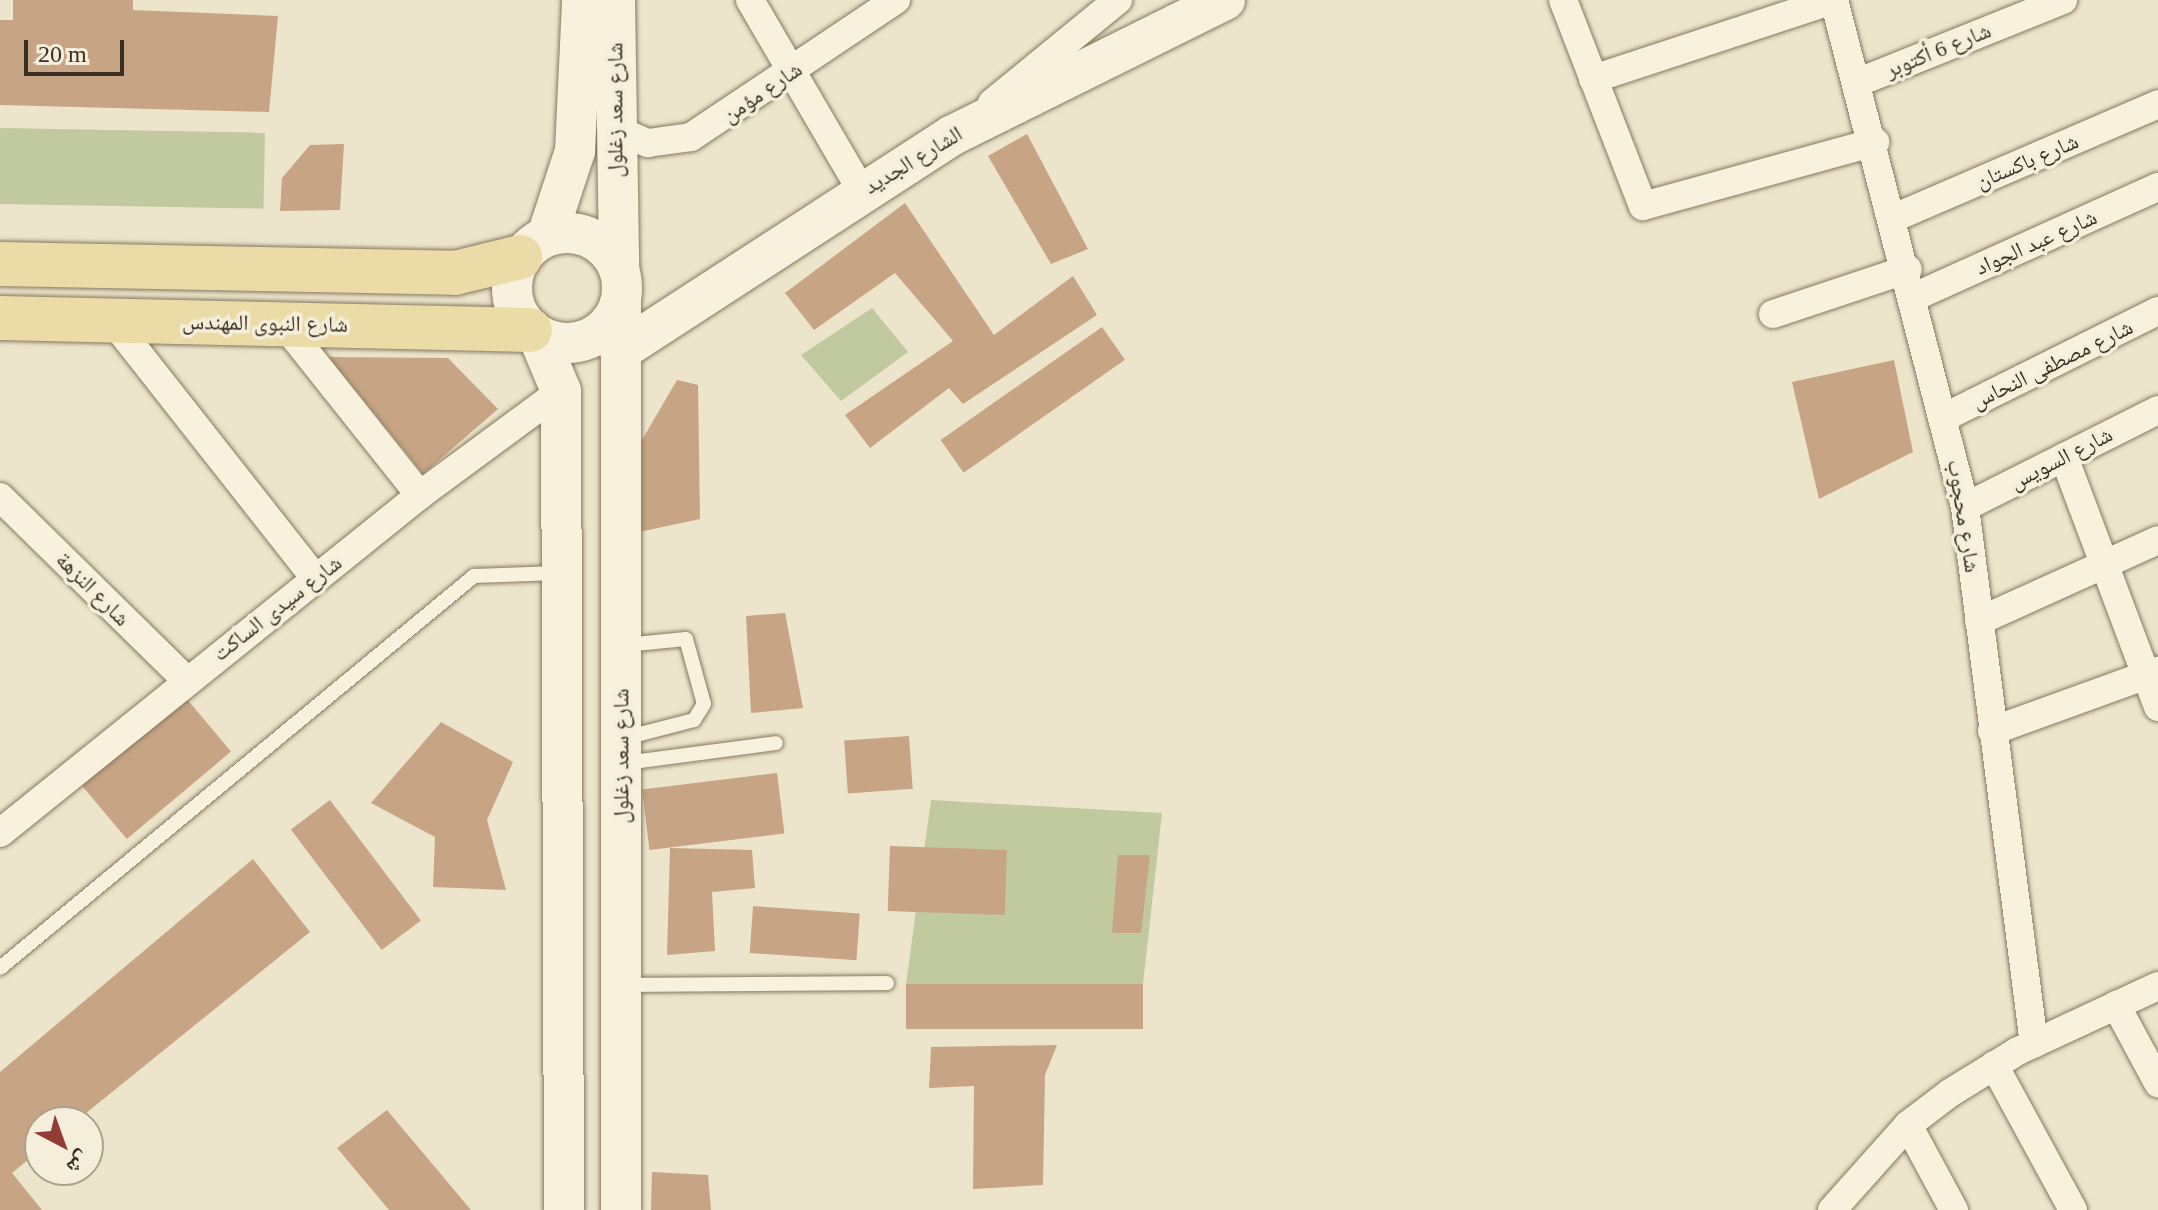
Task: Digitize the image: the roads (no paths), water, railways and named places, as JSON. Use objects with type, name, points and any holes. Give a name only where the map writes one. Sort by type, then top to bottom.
[{"type":"main road","name":"شارع سعد زغلول","points":[[534,246],[575,151],[582,0]]},
{"type":"main road","name":"شارع سعد زغلول","points":[[615,0],[620,285],[621,1210]]},
{"type":"main road","name":"الشارع الجديد","points":[[620,351],[861,190],[951,136],[1225,0]]},
{"type":"main road","points":[[0,264],[455,273],[534,246],[598,241],[620,285],[606,327],[581,342],[534,333]]},
{"type":"main road","points":[[534,246],[513,303],[534,333],[561,391],[564,1210]]},
{"type":"main road","points":[[121,320],[130,267]]},
{"type":"main road","points":[[201,322],[203,268]]},
{"type":"main road","name":"شارع النبوى المهندس","points":[[0,318],[283,323],[534,333]]},
{"type":"main road","points":[[562,984],[621,985]]},
{"type":"street","points":[[750,0],[787,74],[861,190]]},
{"type":"street","name":"شارع مؤمن","points":[[617,130],[648,143],[691,137],[896,0]]},
{"type":"street","points":[[951,136],[1118,0]]},
{"type":"street","points":[[1563,0],[1643,206],[1875,142]]},
{"type":"street","points":[[1593,79],[1834,0]]},
{"type":"street","name":"شارع محجوب","points":[[1834,0],[1896,217],[1914,297],[1947,416],[1965,507],[2034,1044]]},
{"type":"street","name":"شارع 6 أكتوبر","points":[[1859,82],[2063,0]]},
{"type":"street","name":"شارع باكستان","points":[[1896,217],[2158,104]]},
{"type":"street","name":"شارع عبد الجواد","points":[[1914,297],[2158,187]]},
{"type":"street","points":[[1773,314],[1908,269]]},
{"type":"street","points":[[620,285],[651,311],[688,305]]},
{"type":"street","name":"شارع مصطفى النحاس","points":[[1947,416],[2158,311]]},
{"type":"street","points":[[121,320],[315,578]]},
{"type":"street","points":[[283,323],[420,495]]},
{"type":"street","name":"شارع سيدى الساكت","points":[[0,833],[186,680],[420,495],[561,391]]},
{"type":"street","name":"شارع السويس","points":[[1965,507],[2158,410]]},
{"type":"street","points":[[2064,457],[2103,564],[2152,673],[2158,707]]},
{"type":"street","name":"شارع النزهة","points":[[0,497],[186,680]]},
{"type":"street","points":[[1979,621],[2158,540]]},
{"type":"street","points":[[1992,731],[2152,673]]},
{"type":"street","points":[[1832,1210],[1908,1125],[1994,1065],[2158,986]]},
{"type":"street","points":[[2116,1005],[2158,1083]]},
{"type":"street","points":[[1994,1065],[2073,1210]]},
{"type":"street","points":[[1908,1125],[1954,1210]]},
{"type":"lane","points":[[0,968],[474,576],[561,573]]},
{"type":"lane","points":[[620,752],[694,720],[704,704],[686,639],[621,646]]},
{"type":"lane","points":[[620,752],[776,743]]},
{"type":"lane","points":[[621,985],[887,983]]}]
